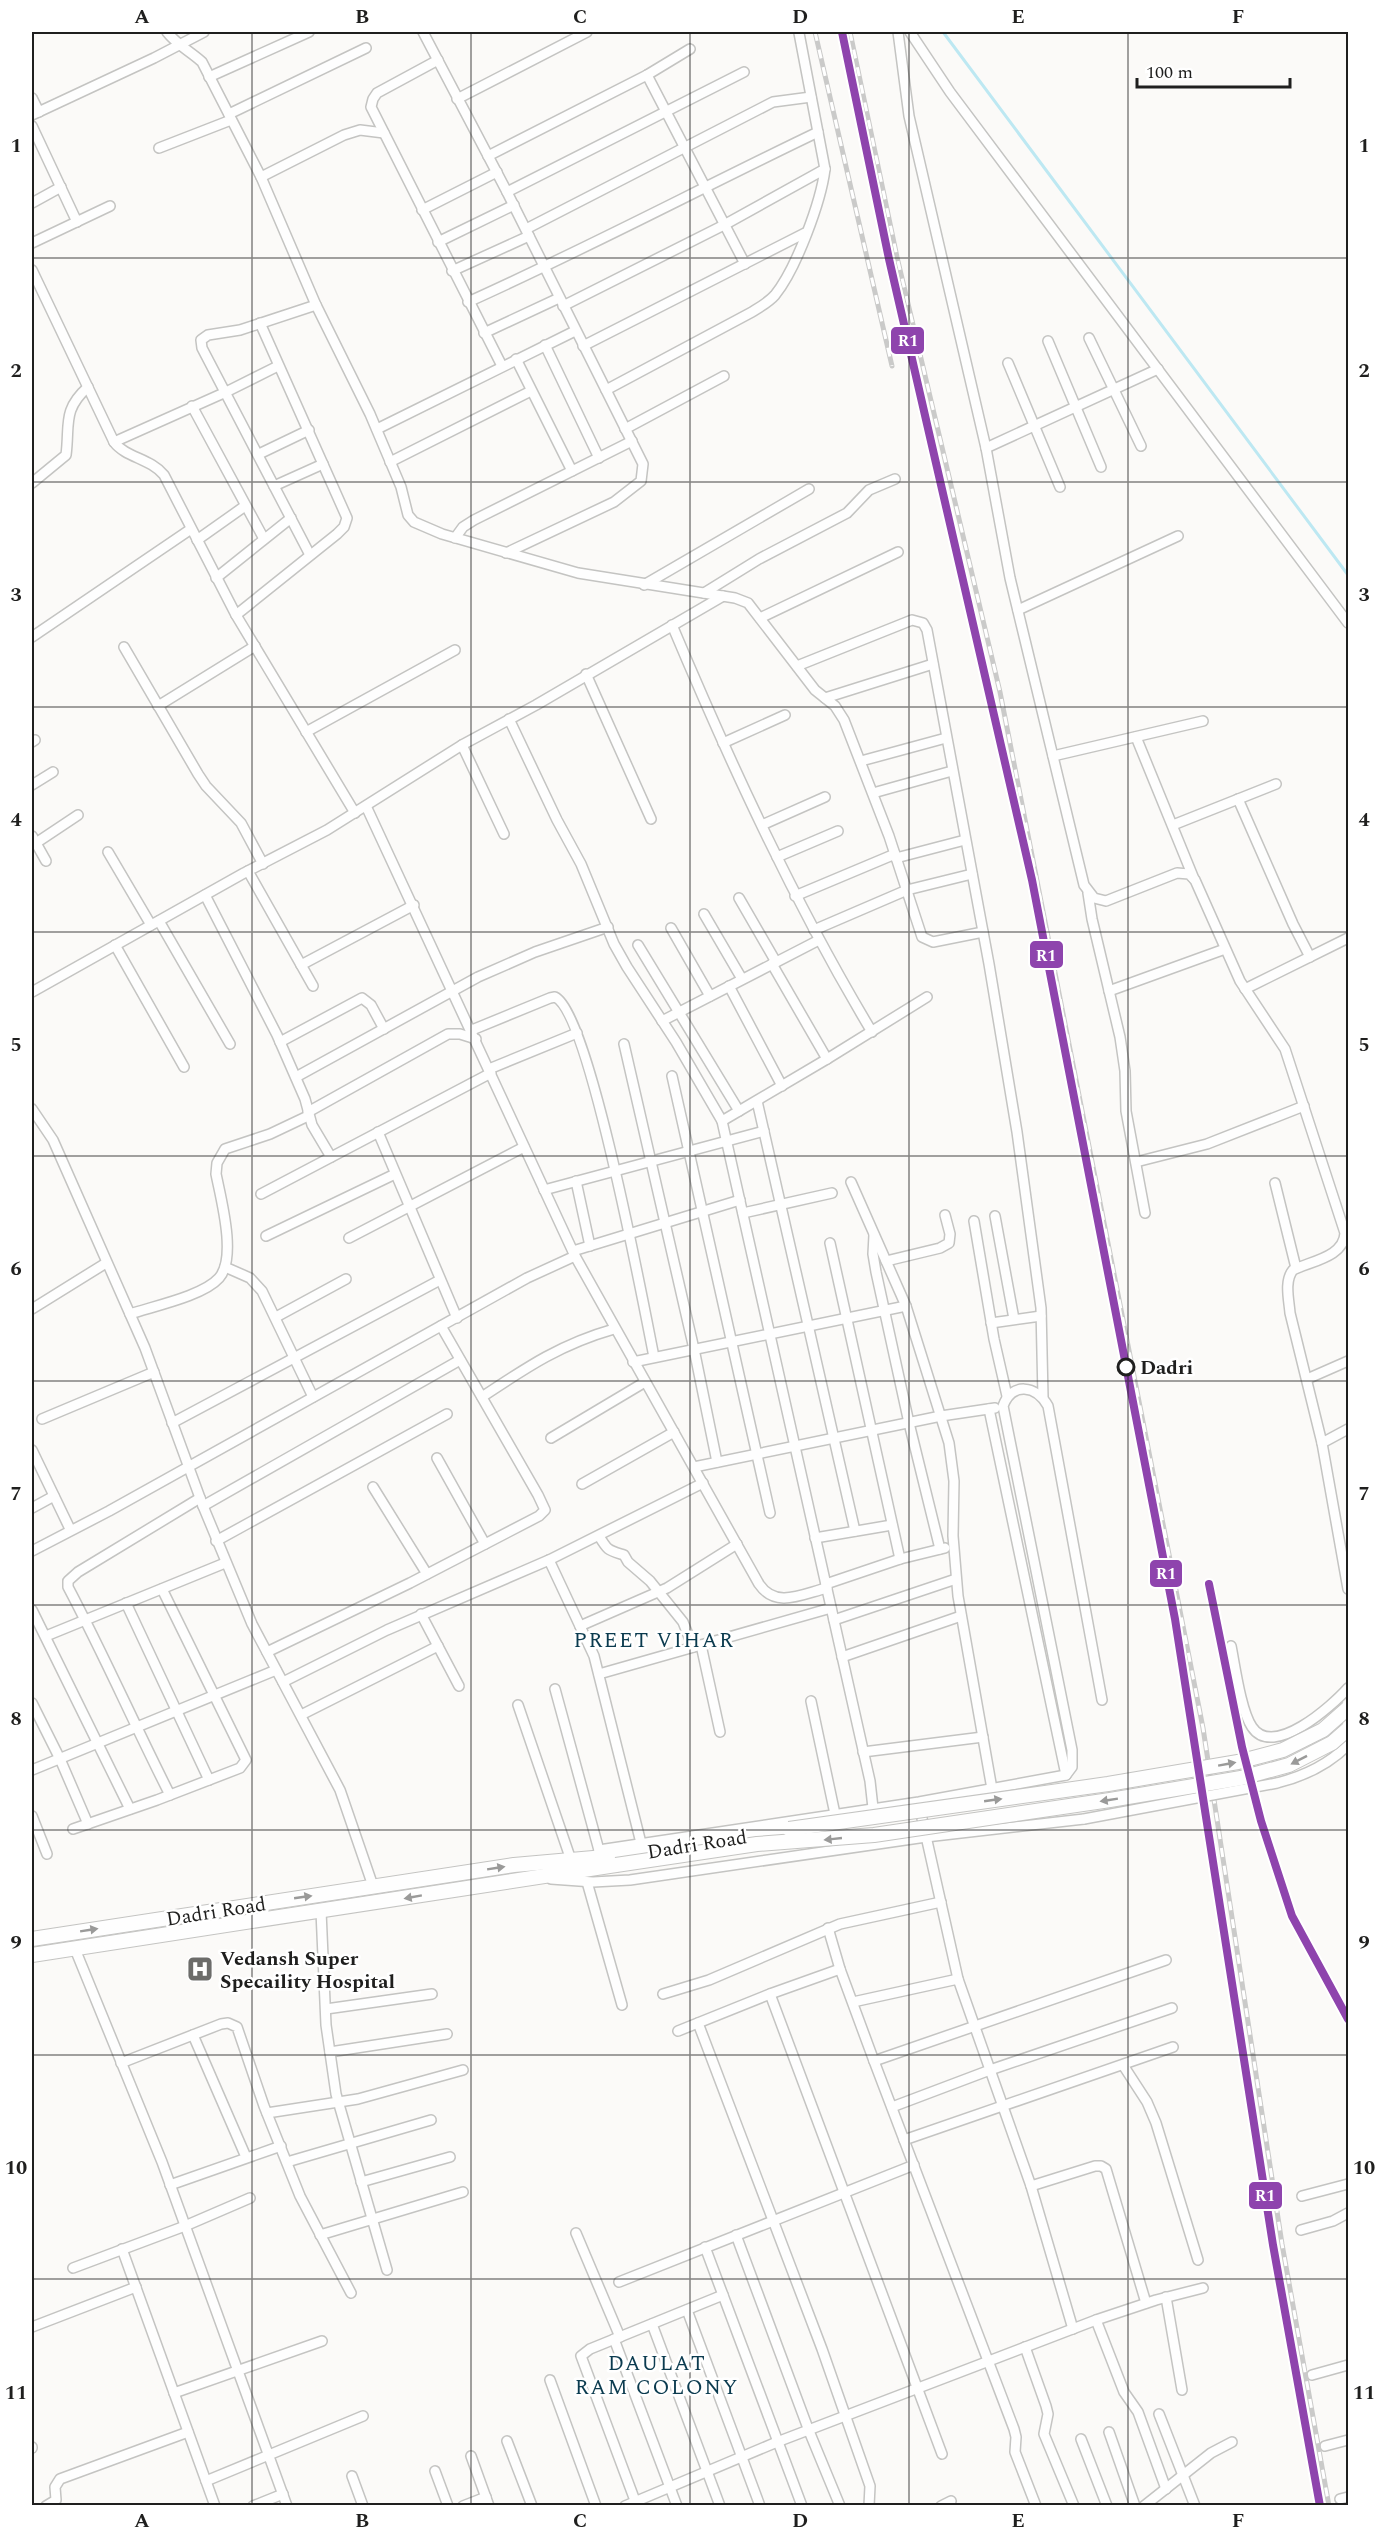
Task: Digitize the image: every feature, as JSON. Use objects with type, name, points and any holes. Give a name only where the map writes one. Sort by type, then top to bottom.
[{"type":"street","points":[[167,32],[179,46],[193,53],[202,63],[261,177],[316,305],[377,429],[401,487],[408,515],[414,522],[423,528],[455,538],[578,573],[723,596],[748,603],[815,690],[839,712],[873,793],[920,933],[927,941],[933,942],[983,932]]},
{"type":"street","points":[[32,98],[35,113],[179,46],[204,32]]},
{"type":"street","points":[[209,76],[309,32]]},
{"type":"street","points":[[423,32],[514,205],[543,268],[643,464],[641,481],[614,502],[506,553]]},
{"type":"street","points":[[457,99],[587,32]]},
{"type":"street","points":[[898,32],[909,116],[986,448],[1010,578],[1084,885],[1088,893],[1120,1037],[1125,1071],[1126,1111],[1145,1213]]},
{"type":"street","points":[[910,32],[950,92],[1348,623]]},
{"type":"street","points":[[606,390],[766,303],[782,285],[806,233],[823,186],[825,169],[799,33]]},
{"type":"street","points":[[159,148],[230,117],[366,48]]},
{"type":"street","points":[[488,156],[647,75],[690,49]]},
{"type":"street","points":[[438,60],[374,96],[372,107],[452,271],[502,366]]},
{"type":"street","points":[[507,192],[744,72]]},
{"type":"street","points":[[647,75],[745,264]]},
{"type":"street","points":[[452,271],[773,102],[811,97]]},
{"type":"street","points":[[32,126],[77,222]]},
{"type":"street","points":[[261,177],[344,135],[360,130],[384,133]]},
{"type":"street","points":[[468,302],[543,268],[704,186],[818,132]]},
{"type":"street","points":[[484,333],[561,302],[723,225],[825,169]]},
{"type":"street","points":[[422,210],[497,172]]},
{"type":"street","points":[[32,202],[61,187]]},
{"type":"street","points":[[438,242],[514,205]]},
{"type":"street","points":[[32,243],[110,206]]},
{"type":"street","points":[[584,346],[806,233]]},
{"type":"street","points":[[32,270],[35,284],[114,442],[123,450],[157,467],[170,485],[236,615],[355,813]]},
{"type":"street","points":[[310,555],[202,348],[201,340],[208,335],[231,332],[316,305]]},
{"type":"street","points":[[236,615],[341,531],[347,518],[260,323]]},
{"type":"street","points":[[377,429],[575,331]]},
{"type":"street","points":[[1089,338],[1141,446]]},
{"type":"street","points":[[1047,340],[1101,467]]},
{"type":"street","points":[[545,345],[599,458]]},
{"type":"street","points":[[516,359],[572,471]]},
{"type":"street","points":[[1008,363],[1060,487]]},
{"type":"street","points":[[114,442],[278,366]]},
{"type":"street","points":[[986,448],[1158,369]]},
{"type":"street","points":[[625,429],[724,376]]},
{"type":"street","points":[[32,483],[66,455],[68,414],[78,396],[88,387]]},
{"type":"street","points":[[390,462],[531,391]]},
{"type":"street","points":[[192,406],[264,539]]},
{"type":"street","points":[[259,454],[309,430]]},
{"type":"street","points":[[455,538],[463,527],[474,519],[632,441]]},
{"type":"street","points":[[274,486],[323,464]]},
{"type":"street","points":[[704,593],[759,560],[847,513],[869,490],[896,479]]},
{"type":"street","points":[[644,585],[809,489]]},
{"type":"street","points":[[197,540],[245,506]]},
{"type":"street","points":[[216,578],[291,518]]},
{"type":"street","points":[[32,637],[191,529]]},
{"type":"street","points":[[1018,610],[1178,536]]},
{"type":"street","points":[[760,618],[898,552]]},
{"type":"street","points":[[32,992],[205,895],[327,831],[462,745],[723,596]]},
{"type":"street","points":[[796,666],[912,620],[923,623],[927,630],[983,932],[1017,1132],[1041,1316],[1043,1397],[1048,1406],[1102,1700]]},
{"type":"street","points":[[672,625],[723,743],[795,896],[872,1032]]},
{"type":"street","points":[[158,705],[255,646]]},
{"type":"street","points":[[124,647],[206,786],[241,823],[263,864]]},
{"type":"street","points":[[306,732],[454,650]]},
{"type":"street","points":[[825,699],[933,664]]},
{"type":"street","points":[[586,674],[651,819]]},
{"type":"street","points":[[723,743],[785,715]]},
{"type":"street","points":[[508,719],[581,864],[627,967],[662,1020],[722,1121],[834,1620],[873,1808]]},
{"type":"street","points":[[1053,756],[1203,721]]},
{"type":"street","points":[[1136,737],[1225,949],[1245,989],[1285,1049],[1345,1233],[1346,1240],[1335,1251],[1296,1268],[1290,1274],[1289,1302],[1322,1443],[1348,1589]]},
{"type":"street","points":[[861,761],[946,738]]},
{"type":"street","points":[[462,745],[504,834]]},
{"type":"street","points":[[873,793],[952,771]]},
{"type":"street","points":[[32,785],[53,772]]},
{"type":"street","points":[[1173,825],[1276,784]]},
{"type":"street","points":[[762,825],[825,797]]},
{"type":"street","points":[[1238,799],[1284,905],[1310,957]]},
{"type":"street","points":[[366,806],[574,1253],[614,1329],[759,1584],[768,1595],[784,1599],[900,1559],[953,1546]]},
{"type":"street","points":[[46,861],[34,839],[78,815]]},
{"type":"street","points":[[777,857],[838,831]]},
{"type":"street","points":[[795,896],[896,856],[965,840]]},
{"type":"street","points":[[108,852],[230,1044]]},
{"type":"street","points":[[248,872],[313,986]]},
{"type":"street","points":[[1088,893],[1094,898],[1106,901],[1177,873],[1189,874],[1195,880]]},
{"type":"street","points":[[814,930],[907,890],[972,874]]},
{"type":"street","points":[[205,895],[280,1042],[305,1099],[308,1114],[331,1157]]},
{"type":"street","points":[[739,898],[827,1059]]},
{"type":"street","points":[[301,965],[414,905]]},
{"type":"street","points":[[704,914],[742,979]]},
{"type":"street","points":[[296,1077],[453,989],[535,952],[608,927]]},
{"type":"street","points":[[671,928],[710,996]]},
{"type":"street","points":[[1245,989],[1348,938]]},
{"type":"street","points":[[662,1020],[819,940]]},
{"type":"street","points":[[115,945],[184,1067]]},
{"type":"street","points":[[638,945],[739,1111]]},
{"type":"street","points":[[1109,992],[1225,949]]},
{"type":"street","points":[[729,986],[782,1086]]},
{"type":"street","points":[[722,1121],[927,997]]},
{"type":"street","points":[[280,1042],[362,998],[371,1005],[384,1029]]},
{"type":"street","points":[[472,1030],[537,1002],[555,998],[562,1002],[577,1033],[593,1082],[654,1357]]},
{"type":"street","points":[[261,1194],[490,1071],[577,1033]]},
{"type":"street","points":[[130,1314],[200,1290],[220,1277],[225,1267],[227,1251],[216,1174],[217,1163],[220,1156],[233,1145],[270,1134],[448,1035],[460,1034],[476,1040]]},
{"type":"street","points":[[624,1044],[694,1349],[717,1462]]},
{"type":"street","points":[[672,1076],[770,1514]]},
{"type":"street","points":[[757,1101],[855,1531]]},
{"type":"street","points":[[1136,1162],[1207,1144],[1304,1106]]},
{"type":"street","points":[[33,1112],[53,1140],[130,1314],[154,1372],[216,1541],[252,1624],[340,1790],[373,1886]]},
{"type":"street","points":[[544,1190],[764,1131]]},
{"type":"street","points":[[378,1132],[457,1318]]},
{"type":"street","points":[[350,1238],[524,1147]]},
{"type":"street","points":[[266,1236],[395,1174]]},
{"type":"street","points":[[576,1181],[590,1246]]},
{"type":"street","points":[[851,1182],[906,1306],[941,1416],[953,1466],[953,1546],[956,1579],[992,1789]]},
{"type":"street","points":[[1275,1183],[1296,1268]]},
{"type":"street","points":[[743,1213],[832,1193]]},
{"type":"street","points":[[32,1551],[70,1529],[109,1511],[574,1253],[590,1246],[740,1200]]},
{"type":"street","points":[[886,1261],[946,1246],[950,1240],[945,1215]]},
{"type":"street","points":[[995,1216],[1014,1319]]},
{"type":"street","points":[[555,1689],[600,1853],[641,1843],[919,1802],[1066,1775],[1072,1767],[1072,1750],[1003,1406],[1007,1396],[974,1221]]},
{"type":"street","points":[[874,1233],[873,1254],[909,1423],[940,1549]]},
{"type":"street","points":[[830,1243],[900,1559]]},
{"type":"street","points":[[32,1309],[106,1263]]},
{"type":"street","points":[[225,1267],[250,1278],[262,1291],[313,1397]]},
{"type":"street","points":[[276,1317],[346,1279]]},
{"type":"street","points":[[172,1423],[440,1280]]},
{"type":"street","points":[[633,1362],[906,1306]]},
{"type":"street","points":[[992,1323],[1041,1316]]},
{"type":"street","points":[[267,1652],[427,1574],[539,1516],[544,1510],[538,1495],[441,1326]]},
{"type":"street","points":[[482,1396],[569,1343],[614,1329]]},
{"type":"street","points":[[170,1795],[68,1587],[71,1577],[201,1502],[460,1360]]},
{"type":"street","points":[[1307,1379],[1348,1361]]},
{"type":"street","points":[[42,1419],[154,1372]]},
{"type":"street","points":[[551,1438],[645,1382]]},
{"type":"street","points":[[1007,1396],[1015,1391],[1028,1389],[1043,1397]]},
{"type":"street","points":[[694,1467],[941,1416],[1003,1406]]},
{"type":"street","points":[[989,1408],[1066,1775]]},
{"type":"street","points":[[216,1541],[447,1414]]},
{"type":"street","points":[[1322,1443],[1348,1429]]},
{"type":"street","points":[[582,1484],[674,1432]]},
{"type":"street","points":[[32,1450],[70,1529]]},
{"type":"street","points":[[437,1458],[485,1544]]},
{"type":"street","points":[[283,1682],[421,1614],[549,1560],[703,1483]]},
{"type":"street","points":[[373,1487],[427,1574]]},
{"type":"street","points":[[32,1509],[54,1496]]},
{"type":"street","points":[[815,1539],[892,1525]]},
{"type":"street","points":[[599,1536],[607,1549],[614,1554],[624,1555],[628,1562],[638,1569],[683,1622],[697,1646],[720,1732]]},
{"type":"street","points":[[580,1626],[658,1592],[737,1544]]},
{"type":"street","points":[[549,1560],[594,1656],[641,1843]]},
{"type":"street","points":[[46,1636],[225,1563]]},
{"type":"street","points":[[834,1620],[956,1579]]},
{"type":"street","points":[[73,1829],[240,1768],[246,1760],[162,1589]]},
{"type":"street","points":[[126,1603],[209,1780]]},
{"type":"street","points":[[599,1674],[831,1608]]},
{"type":"street","points":[[32,1610],[130,1809]]},
{"type":"street","points":[[421,1614],[459,1686]]},
{"type":"street","points":[[842,1657],[962,1617]]},
{"type":"street","points":[[301,1715],[438,1646]]},
{"type":"street","points":[[1231,1646],[1251,1725],[1261,1735],[1274,1736],[1306,1724],[1329,1708],[1348,1688]]},
{"type":"street","points":[[32,1770],[276,1670]]},
{"type":"street","points":[[811,1701],[835,1814]]},
{"type":"street","points":[[32,1703],[60,1759],[88,1824]]},
{"type":"street","points":[[518,1705],[571,1860]]},
{"type":"street","name":"Dadri Road","points":[[32,1939],[514,1865],[571,1860],[600,1853],[616,1856],[1108,1784],[1238,1762],[1283,1750],[1323,1730],[1348,1708]]},
{"type":"street","name":"Dadri Road","points":[[32,1955],[756,1844],[874,1835],[1241,1778],[1290,1765],[1332,1743],[1348,1729]]},
{"type":"street","points":[[863,1752],[982,1737]]},
{"type":"street","points":[[534,1878],[587,1882],[630,1880],[926,1837],[1084,1820],[1296,1778],[1324,1765],[1348,1745]]},
{"type":"street","points":[[919,1802],[958,1979],[1001,2107],[1031,2186],[1073,2329]]},
{"type":"street","points":[[32,1816],[47,1854]]},
{"type":"street","points":[[587,1882],[622,2005]]},
{"type":"street","points":[[663,1994],[730,1972],[828,1928],[902,1909],[941,1902]]},
{"type":"street","points":[[321,1911],[326,2009],[338,2103],[387,2270]]},
{"type":"street","points":[[828,1928],[840,1970],[1014,2429],[1015,2452],[1036,2505]]},
{"type":"street","points":[[75,1949],[170,2185],[287,2505]]},
{"type":"street","points":[[874,2061],[1166,1960]]},
{"type":"street","points":[[678,2031],[770,1994],[840,1970]]},
{"type":"street","points":[[853,2002],[958,1979]]},
{"type":"street","points":[[326,2009],[432,1994]]},
{"type":"street","points":[[770,1994],[942,2454]]},
{"type":"street","points":[[892,2107],[990,2070],[1172,2008]]},
{"type":"street","points":[[121,2063],[228,2023],[237,2027],[267,2113],[300,2196],[351,2293]]},
{"type":"street","points":[[698,2023],[870,2486],[869,2505]]},
{"type":"street","points":[[330,2052],[447,2034]]},
{"type":"street","points":[[193,2035],[246,2157]]},
{"type":"street","points":[[904,2140],[1173,2047]]},
{"type":"street","points":[[1123,2064],[1148,2102],[1198,2260]]},
{"type":"street","points":[[267,2113],[371,2096],[463,2070]]},
{"type":"street","points":[[288,2162],[431,2120]]},
{"type":"street","points":[[170,2185],[281,2146]]},
{"type":"street","points":[[361,2182],[450,2157]]},
{"type":"street","points":[[619,2282],[914,2165]]},
{"type":"street","points":[[1031,2186],[1095,2166],[1106,2169],[1146,2303]]},
{"type":"street","points":[[1302,2196],[1348,2184]]},
{"type":"street","points":[[320,2235],[463,2192]]},
{"type":"street","points":[[73,2268],[185,2226],[250,2198]]},
{"type":"street","points":[[1301,2230],[1333,2221],[1348,2213]]},
{"type":"street","points":[[576,2233],[617,2338],[677,2505]]},
{"type":"street","points":[[736,2235],[809,2431],[840,2505]]},
{"type":"street","points":[[705,2247],[802,2505]]},
{"type":"street","points":[[122,2249],[215,2505]]},
{"type":"street","points":[[32,2327],[136,2287]]},
{"type":"street","points":[[626,2505],[636,2503],[669,2486],[777,2442],[1095,2320],[1166,2297],[1203,2288]]},
{"type":"street","points":[[636,2503],[580,2359],[584,2352],[723,2295]]},
{"type":"street","points":[[1166,2297],[1182,2390]]},
{"type":"street","points":[[687,2310],[760,2505]]},
{"type":"street","points":[[1095,2320],[1124,2392],[1140,2419],[1166,2489]]},
{"type":"street","points":[[652,2324],[720,2505]]},
{"type":"street","points":[[174,2393],[322,2341]]},
{"type":"street","points":[[1025,2347],[1048,2414],[1044,2434],[1074,2505]]},
{"type":"street","points":[[1312,2375],[1348,2365]]},
{"type":"street","points":[[550,2380],[596,2505]]},
{"type":"street","points":[[1159,2414],[1195,2505]]},
{"type":"street","points":[[206,2481],[363,2416]]},
{"type":"street","points":[[46,2505],[56,2500],[55,2487],[60,2479],[188,2432]]},
{"type":"street","points":[[1109,2432],[1135,2505]]},
{"type":"street","points":[[1081,2439],[1107,2505]]},
{"type":"street","points":[[1325,2446],[1348,2440]]},
{"type":"street","points":[[507,2441],[532,2505]]},
{"type":"street","points":[[1144,2505],[1210,2453],[1232,2442]]},
{"type":"street","points":[[463,2505],[487,2501],[471,2456]]},
{"type":"street","points":[[435,2471],[448,2505]]},
{"type":"street","points":[[352,2476],[363,2505]]},
{"type":"street","points":[[253,2505],[283,2494]]},
{"type":"street","points":[[941,2505],[951,2501]]},
{"type":"waterway","points":[[943,32],[1348,575]]},
{"type":"railway","points":[[815,32],[892,366]]},
{"type":"railway","points":[[850,32],[897,257],[1000,692],[1203,1728],[1282,2244],[1329,2506]]},
{"type":"railway","points":[[1209,1584],[1242,1747],[1261,1821],[1292,1916],[1348,2019]]},
{"type":"transit line","name":"R1","points":[[842,32],[889,259],[1032,880],[1175,1619],[1273,2245],[1320,2506]]},
{"type":"transit line","name":"R1","points":[[1209,1584],[1242,1747],[1261,1821],[1292,1916],[1348,2019]]},
{"type":"place","name":"Dadri","points":[[1126,1367]]},
{"type":"place","name":"Vedansh Super Specaility Hospital","points":[[200,1969]]},
{"type":"district","name":"PREET VIHAR","points":[[654,1640]]},
{"type":"district","name":"DAULAT RAM COLONY","points":[[657,2375]]}]
